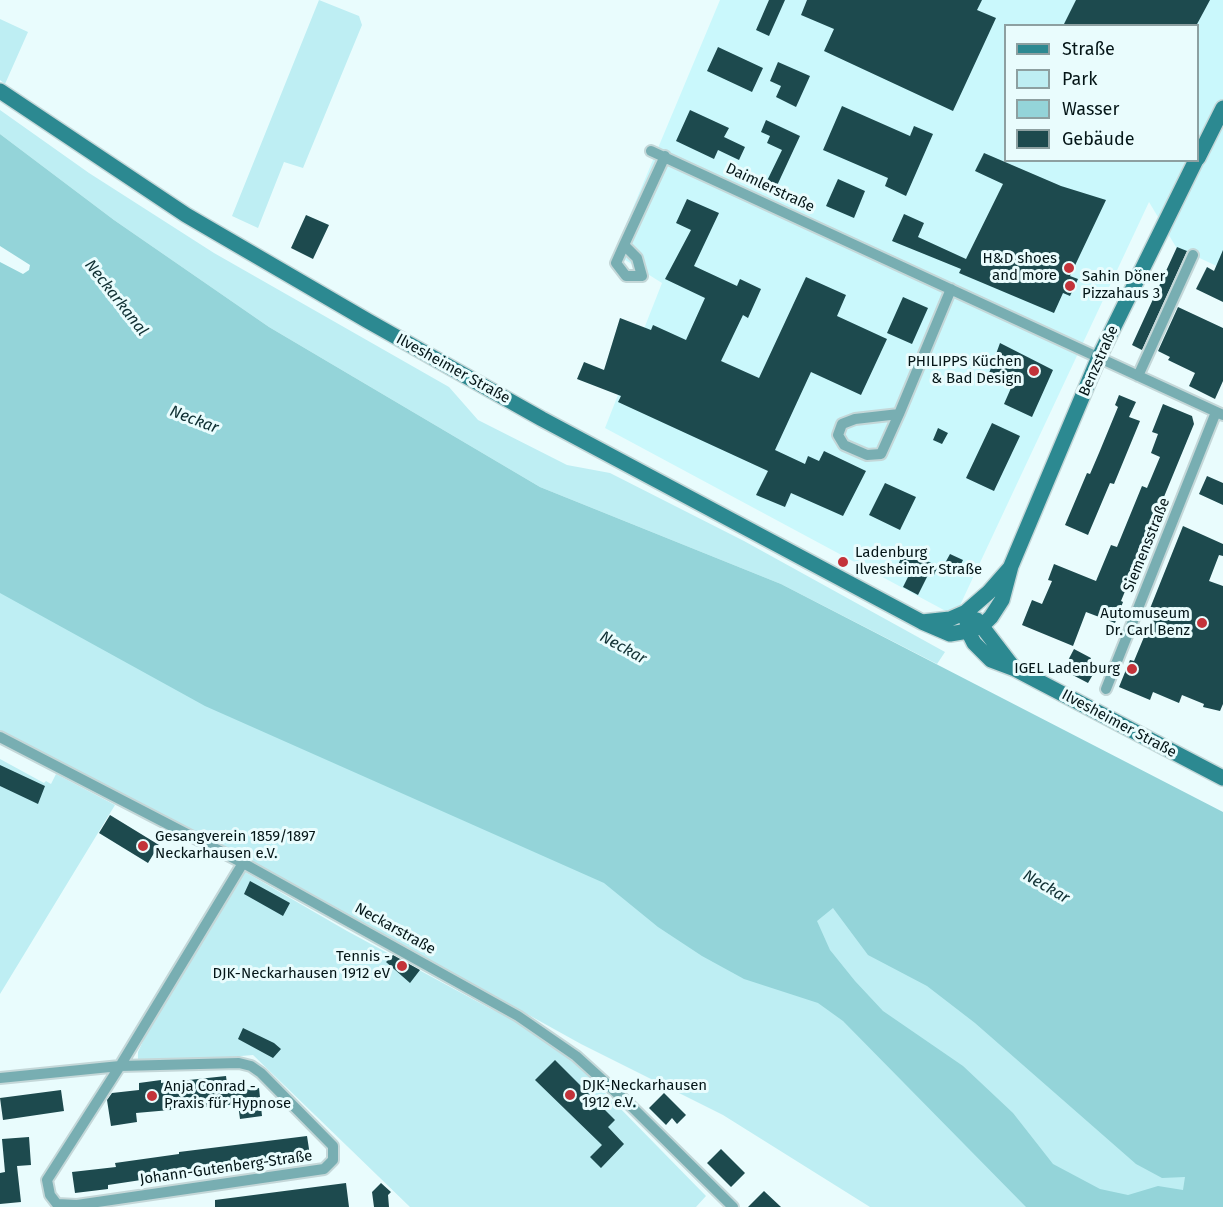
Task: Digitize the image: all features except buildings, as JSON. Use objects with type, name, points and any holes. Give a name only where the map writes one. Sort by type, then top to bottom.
[{"type":"main road","name":"Ilvesheimer Straße","points":[[0,91],[186,215],[368,321],[548,422],[922,622]]},
{"type":"main road","name":"Benzstraße","points":[[1199,155],[1223,108]]},
{"type":"main road","name":"Benzstraße","points":[[922,622],[942,632],[968,632],[983,625],[992,617],[1002,600],[1011,566],[1099,357],[1196,162]]},
{"type":"main road","name":"Benzstraße","points":[[922,622],[950,619],[966,612],[989,592],[1011,566]]},
{"type":"main road","name":"Ilvesheimer Straße","points":[[966,612],[983,625],[1015,669]]},
{"type":"main road","points":[[966,612],[968,632]]},
{"type":"main road","name":"Ilvesheimer Straße","points":[[968,632],[985,656],[1015,669],[1223,778]]},
{"type":"street","name":"Daimlerstraße","points":[[651,151],[1219,413]]},
{"type":"street","points":[[624,245],[665,156]]},
{"type":"street","points":[[1138,376],[1193,255]]},
{"type":"street","points":[[899,414],[855,419],[842,424],[838,435],[844,445],[867,455],[881,454],[899,414],[951,289]]},
{"type":"street","name":"Siemensstraße","points":[[1106,689],[1219,413]]},
{"type":"street","name":"Neckarstraße","points":[[0,737],[243,863],[442,972],[543,1033],[576,1056],[733,1207]]},
{"type":"street","name":"Johann-Gutenberg-Straße","points":[[120,1066],[239,1063],[250,1066],[323,1133],[333,1146],[333,1160],[324,1169],[77,1205],[57,1204],[50,1195],[47,1180],[120,1066],[243,863]]},
{"type":"street","points":[[0,1078],[120,1066]]},
{"type":"shaded area","points":[[720,0],[1223,0],[1223,269],[1176,247],[1149,202],[955,616],[605,428],[662,283],[614,253]]},
{"type":"green space","points":[[319,0],[359,16],[362,25],[303,168],[284,162],[258,228],[232,216]]},
{"type":"green space","points":[[0,19],[28,32],[5,84],[0,80]]},
{"type":"green space","points":[[0,110],[89,173],[214,253],[449,387],[478,420],[567,465],[610,473],[744,541],[945,652],[937,664],[781,584],[540,487],[269,327],[114,220],[0,134]]},
{"type":"green space","points":[[0,405],[465,597],[1223,1207],[870,1207],[723,1115],[581,1044],[224,846],[0,731]]},
{"type":"green space","points":[[0,759],[44,783],[46,781],[51,784],[56,774],[115,805],[0,994]]},
{"type":"green space","points":[[240,869],[347,931],[491,1009],[520,1021],[567,1054],[706,1196],[696,1207],[410,1207],[253,1055],[147,1064],[138,1059],[138,1052],[148,1030]]},
{"type":"water","points":[[0,134],[114,220],[269,327],[540,487],[781,584],[1223,812],[1223,1207],[1026,1207],[843,1021],[818,1003],[744,979],[702,956],[658,927],[604,883],[205,706],[0,593],[0,262],[23,274],[29,270],[30,265],[0,246]],"holes":[[[833,908],[868,955],[927,986],[975,1023],[1136,1164],[1162,1178],[1185,1177],[1183,1190],[1158,1186],[1128,1195],[1100,1189],[1053,1164],[1013,1113],[963,1066],[883,1011],[830,950],[817,921]]]},
{"type":"place","name":"H&D shoes and more","points":[[1069,268]]},
{"type":"place","name":"Sahin Döner Pizzahaus 3","points":[[1070,286]]},
{"type":"place","name":"PHILIPPS Küchen & Bad Design","points":[[1034,371]]},
{"type":"place","name":"Ladenburg Ilvesheimer Straße","points":[[843,562]]},
{"type":"place","name":"Automuseum Dr. Carl Benz","points":[[1202,623]]},
{"type":"place","name":"IGEL Ladenburg","points":[[1132,669]]},
{"type":"place","name":"Gesangverein 1859/1897 Neckarhausen e.V.","points":[[143,846]]},
{"type":"place","name":"Tennis - DJK-Neckarhausen 1912 eV","points":[[402,966]]},
{"type":"place","name":"DJK-Neckarhausen 1912 e.V.","points":[[570,1095]]},
{"type":"place","name":"Anja Conrad - Praxis für Hypnose","points":[[152,1096]]},
{"type":"water label","name":"Neckarkanal","points":[[116,298]]},
{"type":"water label","name":"Neckar","points":[[194,420]]},
{"type":"water label","name":"Neckar","points":[[623,648]]},
{"type":"water label","name":"Neckar","points":[[1046,887]]}]
